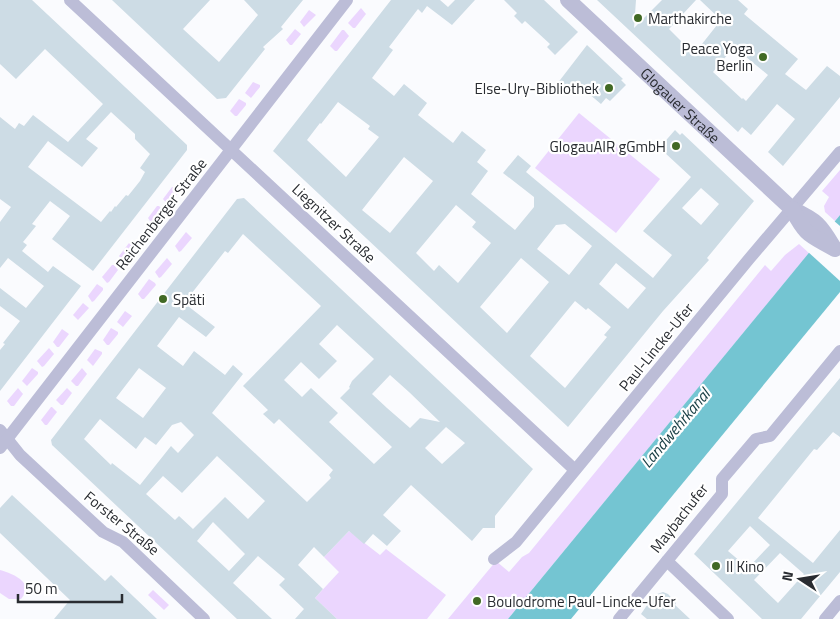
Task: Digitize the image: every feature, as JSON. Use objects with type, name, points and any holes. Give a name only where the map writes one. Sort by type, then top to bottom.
[{"type":"street","name":"Liegnitzer Straße","points":[[70,0],[575,470]]},
{"type":"street","name":"Reichenberger Straße","points":[[2,439],[347,0]]},
{"type":"street","name":"Glogauer Straße","points":[[568,0],[792,209],[803,229],[820,235],[837,251]]},
{"type":"street","name":"Paul-Lincke-Ufer","points":[[494,559],[516,542],[743,266],[840,152]]},
{"type":"street","name":"Maybachufer","points":[[619,619],[722,494],[722,479],[756,439],[770,436],[840,351]]},
{"type":"street","name":"Forster Straße","points":[[2,439],[103,532],[123,542],[204,619]]},
{"type":"street","points":[[667,561],[728,619]]},
{"type":"street","points":[[825,619],[840,601]]},
{"type":"shaded area","points":[[361,8],[366,14],[353,28],[348,23]]},
{"type":"shaded area","points":[[309,10],[316,15],[304,27],[300,22]]},
{"type":"shaded area","points":[[295,29],[301,34],[290,45],[286,40]]},
{"type":"shaded area","points":[[342,30],[349,36],[335,51],[330,46]]},
{"type":"shaded area","points":[[253,82],[260,85],[260,87],[251,98],[245,93]]},
{"type":"shaded area","points":[[239,99],[246,103],[246,105],[235,116],[230,111]]},
{"type":"shaded area","points":[[579,113],[660,179],[616,233],[535,168]]},
{"type":"shaded area","points":[[840,170],[840,215],[835,221],[825,212],[824,206],[829,197],[822,191]]},
{"type":"shaded area","points":[[172,187],[179,190],[179,192],[167,204],[163,199]]},
{"type":"shaded area","points":[[157,206],[164,211],[152,224],[148,218]]},
{"type":"shaded area","points":[[186,232],[192,238],[179,252],[175,246]]},
{"type":"shaded area","points":[[129,243],[135,248],[123,261],[119,256]]},
{"type":"shaded area","points":[[799,244],[809,253],[508,619],[448,619],[496,561],[509,572],[522,557],[529,553],[765,265],[771,271],[785,255]]},
{"type":"shaded area","points":[[167,258],[172,264],[159,278],[155,272]]},
{"type":"shaded area","points":[[112,265],[118,270],[107,283],[102,277]]},
{"type":"shaded area","points":[[149,279],[156,285],[142,299],[138,294]]},
{"type":"shaded area","points":[[97,284],[103,290],[92,302],[88,296]]},
{"type":"shaded area","points":[[83,303],[89,308],[78,320],[73,315]]},
{"type":"shaded area","points":[[125,311],[132,316],[123,327],[117,322]]},
{"type":"shaded area","points":[[111,328],[118,332],[118,334],[107,345],[103,340]]},
{"type":"shaded area","points":[[62,329],[69,334],[57,347],[53,342]]},
{"type":"shaded area","points":[[49,348],[54,354],[42,367],[37,361]]},
{"type":"shaded area","points":[[95,349],[102,352],[102,354],[93,366],[87,360]]},
{"type":"shaded area","points":[[32,368],[38,374],[27,386],[22,381]]},
{"type":"shaded area","points":[[82,368],[87,374],[76,386],[71,381]]},
{"type":"shaded area","points":[[18,388],[23,394],[14,406],[11,406],[7,401]]},
{"type":"shaded area","points":[[67,388],[72,393],[61,405],[56,400]]},
{"type":"shaded area","points":[[51,407],[57,412],[45,425],[41,420]]},
{"type":"shaded area","points":[[349,531],[380,555],[386,549],[446,595],[427,619],[337,619],[315,598],[339,572],[324,557]]},
{"type":"shaded area","points":[[0,570],[11,574],[24,584],[26,588],[25,593],[21,599],[9,599],[0,593]]},
{"type":"shaded area","points":[[153,590],[169,605],[164,610],[148,595]]},
{"type":"water","name":"Landwehrkanal","points":[[840,215],[840,292],[571,619],[508,619]]},
{"type":"pier","points":[[833,220],[840,226],[840,281],[807,251]]},
{"type":"building","points":[[0,0],[32,0],[187,145],[187,150],[93,271],[52,239],[70,216],[50,201],[32,224],[36,226],[23,242],[27,245],[22,251],[48,272],[53,266],[81,286],[0,391],[0,350],[5,344],[3,343],[20,321],[0,306],[0,288],[26,308],[44,286],[8,258],[0,268],[0,222],[11,207],[0,199],[0,117],[15,129],[19,123],[24,126],[33,115],[68,142],[103,104],[45,49],[16,79],[0,64]],"holes":[[[111,112],[135,134],[135,139],[150,154],[140,168],[145,172],[128,196],[126,195],[101,222],[28,167],[48,141],[82,167],[98,148],[86,139]]]},
{"type":"building","points":[[112,0],[210,0],[183,29],[219,62],[258,15],[244,0],[303,0],[281,27],[283,29],[263,47],[265,49],[226,98],[217,99]]},
{"type":"building","points":[[391,0],[440,0],[448,7],[455,0],[475,0],[452,25],[427,6],[422,13],[418,9],[389,47],[393,50],[372,78],[394,96],[404,84],[427,103],[418,115],[453,143],[462,131],[486,150],[477,162],[488,171],[471,194],[515,230],[534,207],[534,197],[503,173],[518,155],[531,166],[526,172],[653,278],[672,255],[643,231],[691,177],[664,152],[666,150],[661,146],[675,130],[680,135],[682,133],[754,201],[707,258],[709,260],[663,311],[568,427],[273,151]],"holes":[[[338,102],[370,126],[368,129],[379,137],[346,177],[307,140]],[[404,157],[433,181],[390,233],[362,210]],[[701,188],[719,204],[701,225],[682,208]],[[456,205],[476,222],[472,227],[491,243],[458,283],[439,265],[434,271],[416,253]],[[565,224],[592,246],[569,275],[537,249],[556,225]],[[521,258],[549,282],[507,333],[480,307]],[[616,263],[646,288],[628,309],[599,284]],[[575,301],[586,310],[588,308],[611,327],[604,335],[607,337],[565,388],[530,356]]]},
{"type":"building","points":[[504,0],[544,0],[578,32],[555,55],[547,47],[550,44],[525,21],[522,24],[514,16],[517,13]]},
{"type":"building","points":[[597,0],[636,0],[634,28],[662,0],[696,0],[669,29],[694,54],[721,20],[700,0],[738,0],[748,9],[744,14],[798,59],[785,74],[806,90],[827,66],[840,76],[840,97],[783,166],[768,152],[795,119],[777,104],[751,135],[742,127],[738,132]],"holes":[[[734,47],[768,75],[746,101],[713,72]]]},
{"type":"building","points":[[587,45],[623,79],[621,80],[626,85],[610,101],[606,98],[601,104],[576,83],[568,93],[557,84]]},
{"type":"building","points":[[244,198],[533,469],[495,516],[495,528],[483,528],[472,541],[411,485],[383,515],[401,531],[387,546],[373,534],[364,544],[349,531],[324,557],[314,547],[298,565],[323,589],[315,598],[337,619],[295,619],[304,609],[279,585],[285,579],[258,556],[233,583],[272,619],[237,619],[52,445],[51,440],[237,199]],"holes":[[[243,234],[321,306],[243,386],[268,410],[263,414],[274,424],[279,419],[333,470],[329,475],[331,478],[307,502],[212,413],[243,374],[233,365],[225,375],[194,351],[183,366],[157,346],[179,317],[206,337],[215,327],[184,303],[225,251],[228,253]],[[337,325],[374,359],[352,381],[350,388],[340,398],[392,447],[374,464],[329,422],[338,413],[311,388],[302,397],[284,380],[301,362],[319,379],[337,361],[319,344]],[[139,368],[166,388],[143,418],[116,398]],[[390,375],[440,422],[420,418],[410,428],[372,394]],[[100,419],[136,449],[145,437],[156,445],[172,425],[181,422],[194,435],[178,453],[171,446],[140,485],[112,463],[111,465],[84,439]],[[446,427],[465,443],[442,464],[425,448]],[[217,456],[265,501],[248,519],[225,497],[193,529],[179,516],[175,520],[146,494],[163,476],[182,493]],[[213,522],[245,554],[229,571],[197,541]]]},
{"type":"building","points":[[840,378],[840,437],[833,432],[817,450],[814,449],[758,518],[813,563],[840,530],[840,572],[801,619],[762,619],[694,554]],"holes":[[[750,526],[770,545],[748,568],[728,551]],[[780,553],[804,574],[778,603],[754,580]]]},
{"type":"building","points":[[12,495],[105,581],[111,575],[157,619],[54,619],[70,600],[0,533],[0,508]]},
{"type":"building","points":[[663,592],[668,594],[676,603],[675,605],[690,619],[647,619],[641,614],[654,595]]},
{"type":"place","name":"Marthakirche","points":[[638,18]]},
{"type":"place","name":"Peace Yoga Berlin","points":[[763,57]]},
{"type":"place","name":"Else-Ury-Bibliothek","points":[[609,88]]},
{"type":"place","name":"GlogauAIR gGmbH","points":[[676,146]]},
{"type":"place","name":"Späti","points":[[163,299]]},
{"type":"place","name":"Il Kino","points":[[716,566]]},
{"type":"place","name":"Boulodrome Paul-Lincke-Ufer","points":[[477,601]]}]
